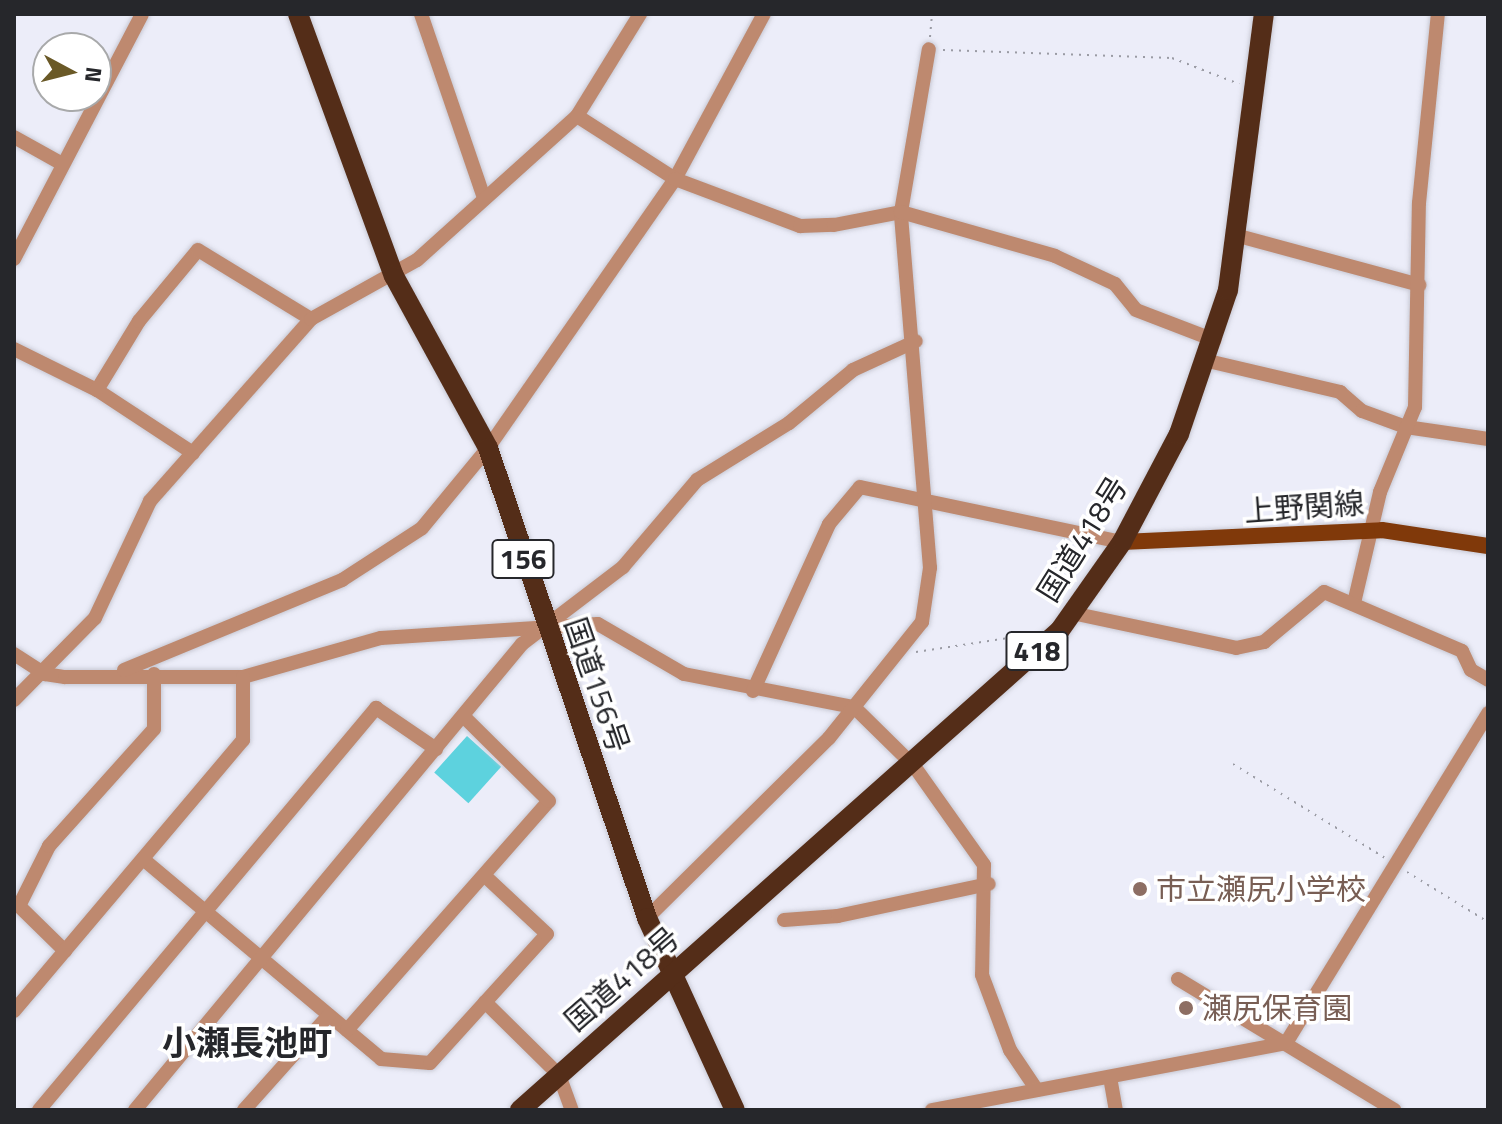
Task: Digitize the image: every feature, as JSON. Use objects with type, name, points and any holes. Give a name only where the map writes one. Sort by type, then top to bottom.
[{"type":"highway","name":"国道156号","points":[[298,14],[394,276],[488,448],[545,628],[647,918],[674,970],[735,1110]]},
{"type":"highway","name":"国道418号","points":[[520,1110],[674,970],[914,766],[1060,630],[1122,542],[1208,361],[1214,340],[1239,236],[1264,14]]},
{"type":"main road","name":"上野関線","points":[[1122,542],[1371,530],[1427,531],[1488,546]]},
{"type":"street","points":[[14,259],[59,162],[142,14]]},
{"type":"street","points":[[421,14],[483,195]]},
{"type":"street","points":[[14,700],[45,674],[95,618],[150,501],[311,319],[394,276],[577,116],[640,14]]},
{"type":"street","points":[[113,674],[375,565],[422,528],[488,448],[675,179],[764,14]]},
{"type":"street","points":[[1354,603],[1371,530],[1406,427],[1417,383],[1419,203],[1438,14]]},
{"type":"street","points":[[647,918],[903,654],[930,598],[916,341],[901,212],[929,49]]},
{"type":"street","points":[[577,116],[675,179],[800,226],[901,212],[1055,256],[1115,284],[1136,310],[1214,340]]},
{"type":"street","points":[[14,137],[59,162]]},
{"type":"street","points":[[1239,236],[1419,285]]},
{"type":"street","points":[[97,390],[139,321],[198,250],[311,319]]},
{"type":"street","points":[[135,1110],[522,644],[623,567],[697,480],[789,423],[853,370],[916,341]]},
{"type":"street","points":[[14,349],[97,390],[193,453]]},
{"type":"street","points":[[1208,361],[1340,392],[1362,411],[1406,427],[1488,439]]},
{"type":"street","points":[[753,691],[844,498],[872,487],[925,496],[1122,542]]},
{"type":"street","points":[[1072,613],[1236,648],[1264,642],[1324,592],[1462,651],[1471,670],[1488,680]]},
{"type":"street","points":[[14,654],[45,674],[243,677],[381,638],[598,624],[684,674],[753,691],[854,707],[914,766],[984,865],[989,884],[979,925],[982,975],[1010,1050],[1037,1090]]},
{"type":"street","points":[[65,951],[19,906],[49,846],[154,729],[154,674]]},
{"type":"street","points":[[14,1011],[243,740],[243,677]]},
{"type":"street","points":[[39,1110],[376,708],[436,749]]},
{"type":"street","points":[[932,1110],[1286,1043],[1393,863],[1488,713]]},
{"type":"street","points":[[347,1030],[549,801],[464,717]]},
{"type":"street","points":[[143,859],[381,1059],[430,1063],[547,934],[484,875]]},
{"type":"street","points":[[784,920],[838,916],[989,884]]},
{"type":"street","points":[[1178,979],[1394,1110]]},
{"type":"street","points":[[485,1002],[559,1075],[572,1110]]},
{"type":"street","points":[[244,1110],[329,1015]]},
{"type":"street","points":[[1110,1077],[1116,1110]]},
{"type":"path","points":[[932,14],[929,49],[1172,58],[1256,86]]},
{"type":"path","points":[[903,654],[1060,630]]},
{"type":"path","points":[[1233,764],[1488,922]]},
{"type":"water","points":[[467,736],[501,767],[468,803],[434,772]]},
{"type":"place","name":"市立瀬尻小学校","points":[[1140,889]]},
{"type":"place","name":"瀬尻保育園","points":[[1186,1008]]},
{"type":"district","name":"小瀬長池町","points":[[247,1043]]}]
